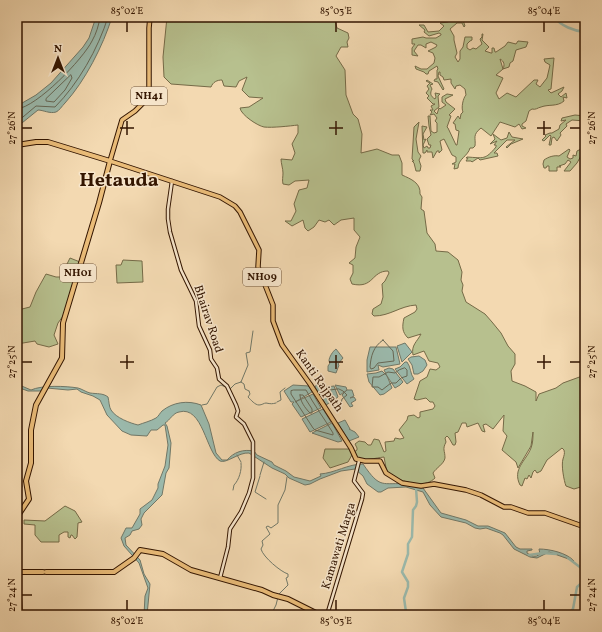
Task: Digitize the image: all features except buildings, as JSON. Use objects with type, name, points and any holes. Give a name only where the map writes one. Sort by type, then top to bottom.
[{"type":"highway","points":[[17,145],[48,142],[110,161]]},
{"type":"highway","name":"NH01","points":[[17,523],[20,514],[29,500],[26,481],[31,463],[31,430],[36,405],[63,356],[63,323],[110,161]]},
{"type":"highway","points":[[18,572],[114,572],[136,556],[140,550],[143,550],[163,554],[191,570],[262,590],[320,615]]},
{"type":"highway","points":[[17,561],[20,615]]},
{"type":"main road","name":"NH41","points":[[110,161],[120,123],[135,111],[148,97],[150,17]]},
{"type":"main road","name":"Kanti Rajpath","points":[[110,161],[220,197],[235,206],[240,212],[259,250],[258,267],[273,305],[273,321],[282,345],[326,409],[355,458],[359,462]]},
{"type":"main road","name":"Bhairav Road","points":[[172,181],[168,219],[170,232],[181,270],[196,301],[199,326],[208,346],[211,359],[217,368],[219,380],[228,388],[238,408],[236,417],[244,424],[253,443],[253,478],[249,493],[241,512],[230,529],[228,547],[220,578]]},
{"type":"main road","points":[[359,462],[380,461],[386,473],[402,483],[421,486],[434,484],[466,490],[481,495],[504,507],[511,507],[528,513],[545,513],[585,527]]},
{"type":"main road","name":"Kamawati Marga","points":[[327,615],[362,499],[362,493],[354,481],[359,462]]},
{"type":"green space","points":[[167,17],[334,17],[337,28],[348,33],[349,38],[347,42],[348,47],[341,47],[336,56],[345,70],[346,95],[353,114],[358,119],[362,134],[361,153],[377,149],[392,155],[399,155],[402,163],[402,175],[415,182],[419,187],[422,197],[421,209],[424,211],[427,233],[435,244],[436,251],[448,252],[458,260],[462,272],[462,291],[466,302],[485,314],[501,333],[508,346],[515,354],[515,364],[511,371],[512,381],[536,392],[536,401],[539,394],[585,375],[585,494],[584,486],[574,489],[566,486],[562,465],[564,450],[562,448],[547,460],[541,471],[537,473],[535,470],[531,478],[529,475],[527,479],[525,478],[522,486],[520,485],[518,474],[521,465],[531,448],[533,442],[533,432],[531,446],[518,468],[516,462],[502,450],[507,436],[503,431],[504,415],[493,429],[486,424],[483,425],[485,432],[482,431],[478,423],[467,427],[466,423],[462,423],[458,432],[455,433],[455,445],[453,445],[447,436],[445,438],[446,442],[444,448],[445,458],[442,464],[433,473],[435,478],[428,483],[410,483],[387,473],[384,457],[367,460],[357,459],[354,452],[357,450],[355,444],[359,441],[371,445],[374,439],[379,440],[384,452],[386,451],[385,442],[394,441],[395,438],[404,438],[399,430],[407,420],[408,416],[414,415],[418,418],[420,417],[420,412],[433,409],[435,406],[433,402],[430,402],[426,398],[417,400],[414,399],[420,381],[427,377],[430,369],[436,370],[440,367],[438,363],[429,361],[424,351],[413,355],[414,346],[421,334],[408,338],[403,327],[404,318],[415,312],[417,309],[416,305],[405,307],[380,316],[374,316],[372,314],[373,309],[381,304],[383,297],[382,284],[389,273],[388,271],[382,272],[365,284],[352,284],[350,279],[353,273],[353,265],[349,263],[355,258],[356,247],[360,237],[354,230],[354,218],[341,220],[334,225],[329,220],[325,222],[319,220],[314,227],[308,231],[305,228],[303,220],[292,226],[285,221],[291,221],[296,211],[294,204],[299,190],[307,188],[309,180],[295,181],[289,185],[283,184],[281,159],[292,160],[295,153],[292,144],[298,133],[298,125],[264,127],[246,117],[240,108],[249,107],[263,98],[249,97],[242,90],[247,77],[239,81],[236,87],[224,86],[222,80],[218,80],[211,87],[171,84],[164,77],[163,57]]},
{"type":"green space","points":[[454,17],[463,17],[465,26],[464,27],[462,23],[457,23],[450,29],[454,36],[457,53],[455,57],[458,62],[465,37],[472,37],[472,40],[467,44],[467,48],[470,50],[473,48],[476,49],[482,44],[480,39],[483,34],[482,40],[489,47],[485,51],[491,53],[492,48],[494,48],[496,52],[508,42],[516,44],[518,41],[528,42],[526,47],[516,50],[513,61],[510,63],[509,67],[503,69],[496,75],[503,78],[496,93],[499,99],[507,93],[516,97],[534,80],[538,80],[536,84],[540,87],[547,78],[550,65],[545,62],[544,59],[554,58],[551,89],[548,90],[551,93],[564,87],[558,94],[561,97],[566,93],[567,98],[563,97],[564,101],[559,104],[544,106],[529,111],[526,121],[522,124],[522,126],[526,128],[522,129],[519,124],[515,127],[500,122],[491,136],[481,128],[475,135],[475,146],[470,148],[458,165],[458,168],[454,169],[455,164],[452,164],[456,162],[456,157],[452,155],[444,139],[440,141],[442,150],[439,153],[439,151],[437,151],[433,158],[432,152],[427,152],[427,150],[423,153],[422,126],[427,127],[423,134],[424,140],[426,139],[423,145],[424,148],[427,146],[430,148],[431,145],[429,145],[427,139],[431,135],[428,116],[430,116],[431,131],[434,133],[437,132],[437,123],[435,121],[437,118],[434,114],[430,115],[432,112],[430,110],[433,110],[431,106],[435,104],[427,98],[429,96],[426,93],[429,89],[427,86],[430,83],[426,81],[427,80],[433,84],[430,85],[433,98],[435,99],[436,97],[435,93],[440,94],[438,96],[439,107],[434,111],[437,114],[439,108],[440,109],[446,105],[442,102],[442,97],[447,94],[453,95],[445,99],[446,102],[455,109],[449,115],[451,116],[447,127],[456,145],[459,131],[456,130],[455,124],[453,123],[458,116],[460,119],[463,112],[462,108],[466,95],[465,89],[460,85],[456,86],[455,89],[451,83],[451,79],[444,80],[439,72],[438,76],[444,89],[443,90],[438,82],[434,81],[437,79],[437,66],[429,71],[428,74],[416,69],[415,66],[421,69],[427,69],[434,63],[435,58],[433,53],[428,51],[437,45],[431,42],[426,44],[426,48],[418,45],[414,51],[418,56],[412,55],[412,48],[415,44],[412,44],[412,39],[423,37],[436,38],[441,34],[439,33],[429,36],[419,25],[424,25],[428,32],[439,31],[444,26],[440,23],[448,22]],"holes":[[[500,59],[504,63],[503,69]]]},
{"type":"green space","points":[[575,115],[585,116],[585,121],[572,120],[566,124],[567,126],[560,133],[561,135],[557,141],[554,137],[552,138],[551,145],[549,145],[550,135],[544,141],[542,140],[546,136],[545,135],[559,129],[560,125],[566,120],[561,121],[562,118]]},
{"type":"green space","points":[[419,122],[416,139],[418,152],[421,156],[419,160],[421,166],[420,171],[416,171],[412,161],[414,161],[412,159],[414,127]]},
{"type":"green space","points":[[509,132],[512,137],[523,139],[511,144],[507,148],[506,147],[515,140],[507,140],[494,153],[497,153],[498,156],[480,160],[478,158],[472,162],[466,161],[468,158],[466,158],[467,157],[484,157],[496,147],[496,145],[494,145],[497,141],[490,144],[495,139],[493,134],[501,140],[507,138]]},
{"type":"green space","points":[[583,142],[585,142],[585,153],[582,154],[570,171],[564,171],[571,162],[568,160],[565,164],[559,166],[561,167],[557,167],[557,171],[549,171],[549,166],[544,168],[544,160],[551,156],[559,156],[569,149],[570,150],[567,157],[570,159],[573,158],[573,155],[576,156],[577,151],[581,149]]},
{"type":"green space","points":[[70,258],[80,262],[78,267],[70,265],[69,270],[72,274],[73,268],[75,269],[74,272],[77,273],[63,316],[58,323],[54,335],[58,344],[49,347],[37,344],[35,341],[17,344],[17,308],[22,309],[30,307],[46,274],[56,277],[64,277],[66,266]]},
{"type":"green space","points":[[123,260],[142,261],[143,282],[117,283],[116,265],[121,265]]},
{"type":"green space","points":[[325,449],[350,449],[353,453],[348,462],[330,468],[323,458]]},
{"type":"green space","points":[[65,506],[75,511],[82,522],[78,523],[77,537],[75,539],[72,535],[70,538],[68,537],[68,532],[64,532],[59,535],[59,542],[41,542],[35,535],[35,525],[24,524],[24,520],[45,521]]},
{"type":"water","points":[[96,17],[112,17],[104,40],[93,63],[80,84],[57,111],[51,113],[38,110],[17,127],[17,106],[36,95],[51,83],[83,47],[89,38]]},
{"type":"water","points":[[405,343],[412,352],[402,362],[397,346]]},
{"type":"water","points":[[370,347],[396,347],[400,364],[383,367],[378,365],[379,370],[367,372],[367,360]]},
{"type":"water","points":[[336,349],[343,358],[338,364],[336,373],[328,371],[328,366],[330,363],[330,356]]},
{"type":"water","points":[[419,356],[425,360],[427,365],[423,371],[418,374],[414,374],[412,365],[408,359]]},
{"type":"water","points":[[407,362],[414,379],[407,384],[395,369],[400,367]]},
{"type":"water","points":[[389,368],[393,369],[403,382],[395,388],[384,370]]},
{"type":"water","points":[[382,371],[387,376],[392,388],[380,395],[369,382],[367,374]]},
{"type":"water","points":[[17,384],[31,390],[54,386],[78,388],[90,393],[104,395],[108,397],[113,413],[123,420],[138,425],[158,417],[166,408],[176,404],[186,402],[196,403],[201,405],[209,424],[216,453],[222,460],[227,460],[233,455],[246,450],[254,451],[257,455],[272,462],[274,465],[294,477],[310,481],[321,476],[320,474],[352,465],[363,464],[378,481],[387,484],[408,484],[423,488],[441,513],[466,520],[478,526],[488,526],[505,533],[516,547],[520,549],[532,549],[527,551],[530,555],[535,556],[540,554],[539,549],[548,550],[563,554],[574,561],[549,552],[537,558],[530,557],[514,549],[500,533],[486,528],[475,528],[466,523],[441,517],[430,505],[423,492],[406,487],[388,488],[378,492],[367,484],[363,476],[355,469],[341,471],[305,485],[289,478],[285,474],[272,468],[249,453],[241,454],[226,461],[220,461],[215,456],[199,422],[194,416],[187,412],[179,412],[165,423],[171,443],[169,468],[166,473],[162,495],[144,513],[141,519],[142,525],[139,529],[132,531],[130,535],[125,538],[126,545],[140,560],[144,574],[150,584],[147,615],[144,615],[145,596],[148,588],[139,563],[124,546],[121,538],[126,528],[132,528],[140,514],[140,509],[152,500],[158,488],[158,484],[165,466],[168,445],[165,425],[157,430],[151,430],[147,436],[131,435],[122,431],[107,415],[100,400],[93,396],[77,389],[68,390],[47,388],[40,391],[28,391],[17,387]]},
{"type":"water","points":[[317,384],[327,387],[334,386],[338,397],[326,405],[315,387]]},
{"type":"water","points":[[293,385],[309,386],[312,392],[295,402],[313,394],[321,408],[301,417],[292,404],[294,402],[291,402],[284,391]]},
{"type":"water","points":[[335,385],[346,387],[347,390],[340,395]]},
{"type":"water","points":[[347,390],[352,390],[354,396],[350,398],[354,397],[356,400],[351,403],[353,406],[350,407],[342,395]]},
{"type":"water","points":[[323,409],[331,422],[310,432],[302,419]]},
{"type":"water","points":[[345,420],[349,429],[355,432],[359,437],[349,441],[338,423]]},
{"type":"water","points":[[332,423],[342,441],[338,442],[312,433]]},
{"type":"waterway","points":[[554,17],[568,28],[585,32]]},
{"type":"waterway","points":[[241,382],[248,365],[246,353],[250,352],[253,331]]},
{"type":"waterway","points":[[241,382],[244,384],[245,389],[249,391]]},
{"type":"waterway","points":[[202,405],[207,404],[217,387],[221,385],[230,389],[235,384],[241,382]]},
{"type":"waterway","points":[[277,402],[281,400],[280,392],[285,388]]},
{"type":"waterway","points":[[249,391],[250,394],[248,397],[256,404],[261,405],[265,403],[276,403]]},
{"type":"waterway","points":[[17,450],[21,458],[18,473],[22,487],[17,495]]},
{"type":"waterway","points":[[237,455],[241,462]]},
{"type":"waterway","points":[[260,475],[264,462]]},
{"type":"waterway","points":[[233,490],[234,485],[240,475],[241,463]]},
{"type":"waterway","points":[[260,476],[255,492],[266,499]]},
{"type":"waterway","points":[[279,594],[288,585],[286,578],[288,577],[288,574],[273,564],[265,556],[261,549],[263,545],[262,541],[270,534],[266,527],[268,526],[271,528],[278,523],[278,505],[285,490],[287,477]]},
{"type":"waterway","points":[[404,615],[406,612],[404,598],[408,587],[408,582],[402,572],[408,554],[408,544],[412,537],[413,510],[417,502],[416,488]]},
{"type":"waterway","points":[[529,555],[543,553],[556,554]]},
{"type":"waterway","points":[[568,558],[585,571]]},
{"type":"waterway","points":[[567,615],[573,609],[577,587],[585,580]]},
{"type":"waterway","points":[[271,615],[278,597]]},
{"type":"district","name":"Hetauda","points":[[119,181]]}]
